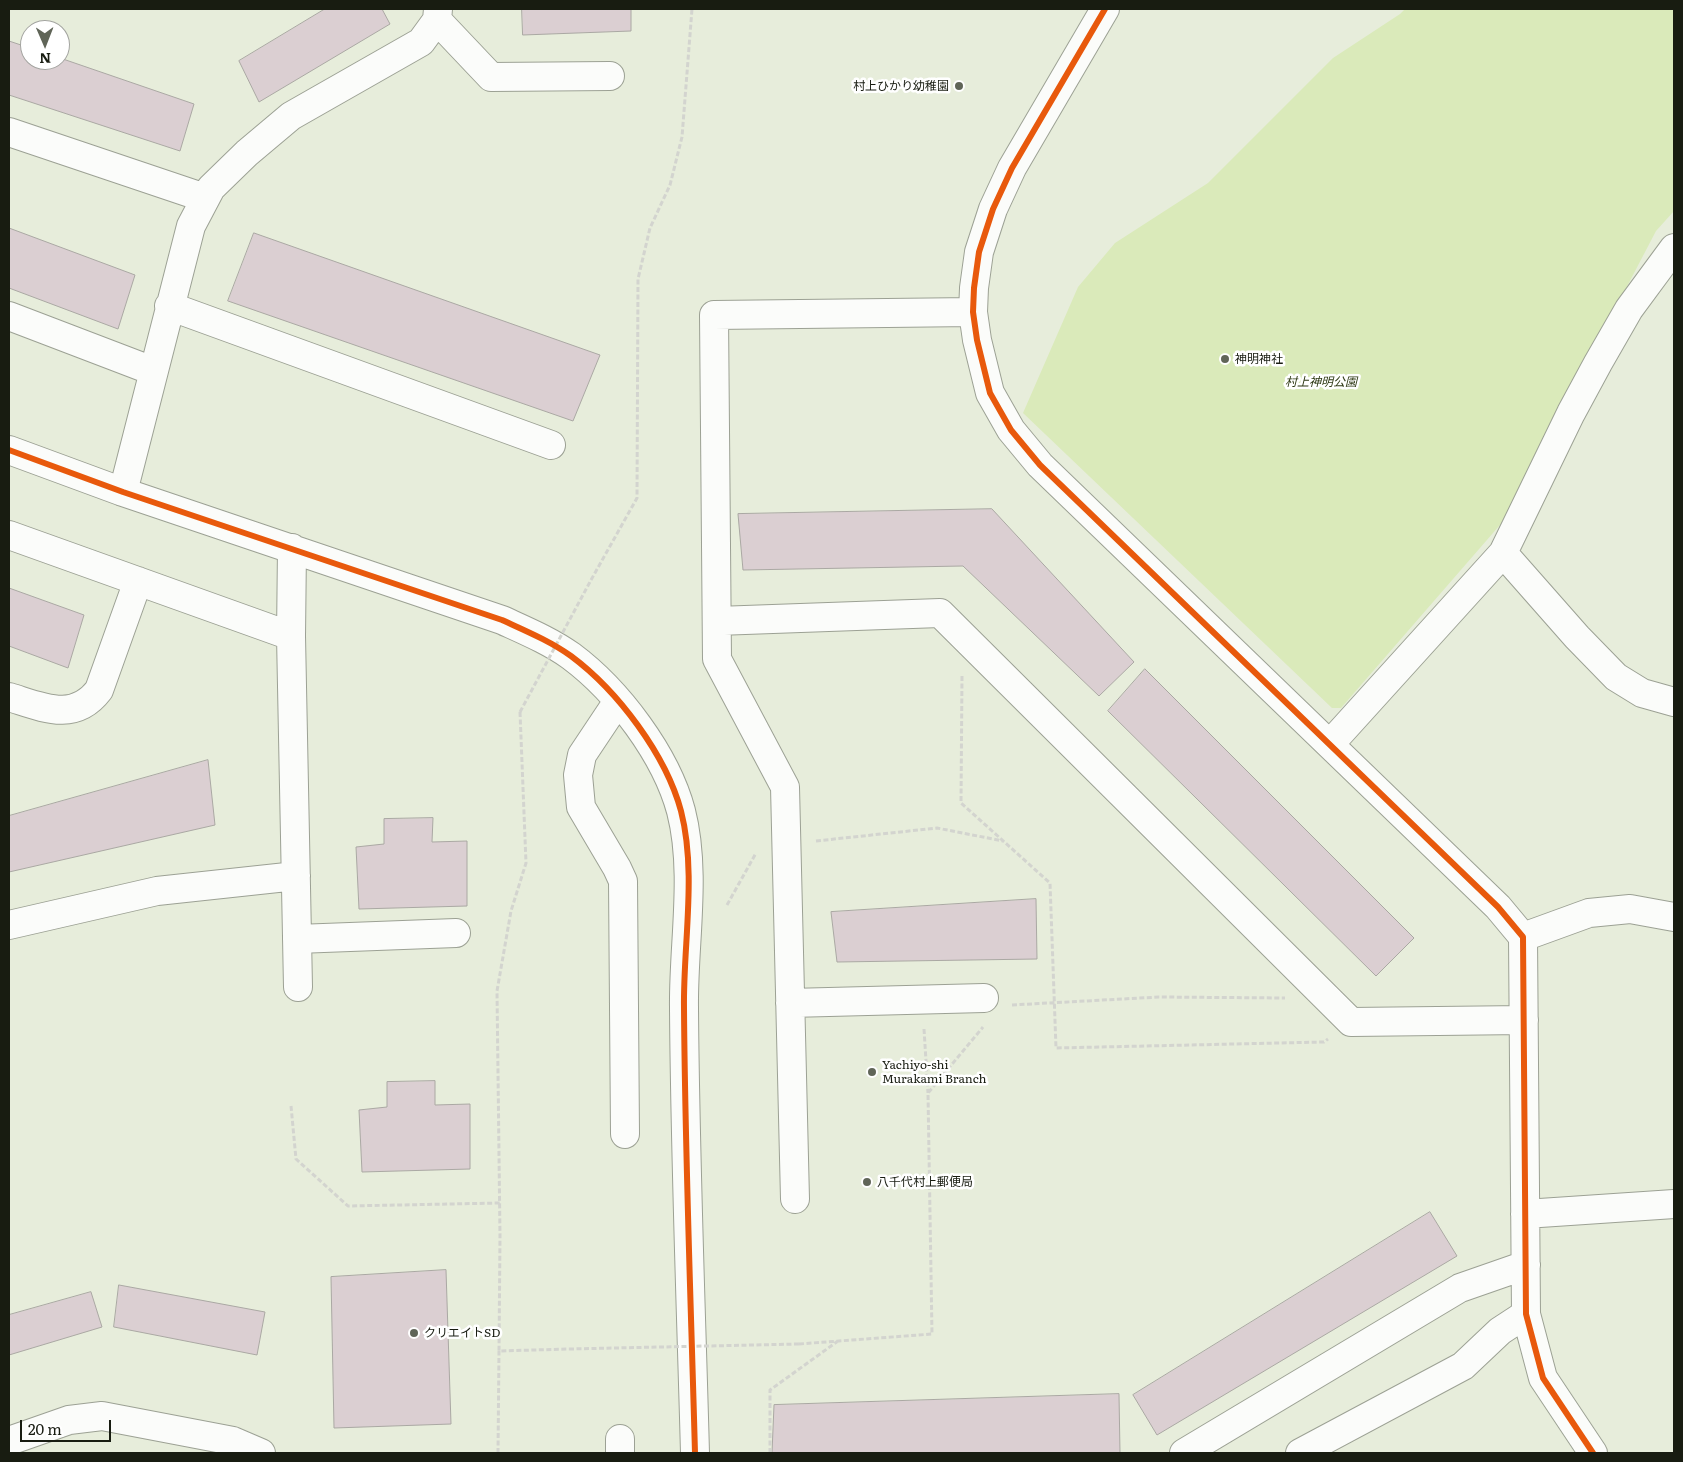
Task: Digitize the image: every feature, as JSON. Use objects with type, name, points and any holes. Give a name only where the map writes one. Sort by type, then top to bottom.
[{"type":"street","points":[[1105,9],[1012,168],[993,209],[979,252],[973,312],[977,340],[990,392],[1011,430],[1040,465],[1498,907],[1523,937],[1526,1314],[1543,1378],[1593,1453]]},
{"type":"street","points":[[123,492],[169,306],[191,226],[211,188],[247,153],[291,116],[421,42],[437,14],[491,77],[610,76]]},
{"type":"street","points":[[9,132],[205,198]]},
{"type":"street","points":[[1330,744],[1503,553],[1571,413],[1598,363],[1629,309],[1674,248]]},
{"type":"street","points":[[169,306],[551,445]]},
{"type":"street","points":[[795,1199],[785,787],[717,659],[714,315],[973,312]]},
{"type":"street","points":[[9,316],[153,371]]},
{"type":"street","points":[[9,450],[123,492],[502,620],[543,639],[571,656],[618,701],[641,730],[666,772],[681,811],[688,858],[684,1006],[695,1453]]},
{"type":"street","points":[[9,535],[292,636]]},
{"type":"street","points":[[292,548],[298,987]]},
{"type":"street","points":[[1503,553],[1616,678],[1642,693],[1674,702]]},
{"type":"street","points":[[9,696],[46,708],[66,711],[81,707],[91,701],[99,690],[138,581]]},
{"type":"street","points":[[717,621],[940,612],[1351,1022],[1524,1020]]},
{"type":"street","points":[[618,701],[582,755],[578,775],[581,807],[623,881],[624,1134]]},
{"type":"street","points":[[9,925],[157,891],[296,876]]},
{"type":"street","points":[[1523,937],[1589,913],[1630,910],[1674,917]]},
{"type":"street","points":[[297,939],[456,933]]},
{"type":"street","points":[[790,1003],[923,1000],[987,1009]]},
{"type":"street","points":[[1526,1214],[1674,1204]]},
{"type":"street","points":[[1184,1453],[1460,1288],[1526,1265]]},
{"type":"street","points":[[1300,1453],[1463,1366],[1500,1331],[1526,1314]]},
{"type":"street","points":[[9,1441],[69,1420],[102,1416],[234,1441],[262,1453]]},
{"type":"path","points":[[498,1453],[500,1203],[497,991],[511,911],[526,863],[520,712],[637,498],[638,279],[650,228],[670,185],[682,137],[692,9]]},
{"type":"path","points":[[962,634],[961,802],[1050,883],[1056,1048],[1324,1042],[1351,1022]]},
{"type":"path","points":[[786,844],[937,828],[1004,841]]},
{"type":"path","points":[[1010,1005],[1159,998],[1326,998]]},
{"type":"path","points":[[499,1351],[800,1344],[932,1334],[928,1093],[923,1000]]},
{"type":"path","points":[[928,1093],[987,1009]]},
{"type":"path","points":[[291,1106],[296,1160],[348,1206],[500,1203]]},
{"type":"path","points":[[770,1453],[770,1390],[840,1340]]},
{"type":"green space","name":"村上神明公園","points":[[1405,9],[1674,9],[1674,211],[1656,231],[1506,518],[1341,708],[1332,708],[1023,413],[1078,287],[1115,243],[1208,183],[1333,58]]},
{"type":"building","points":[[325,9],[382,9],[390,24],[259,102],[239,61]]},
{"type":"building","points":[[522,9],[631,9],[631,31],[523,35]]},
{"type":"building","points":[[9,41],[20,45],[20,70],[70,70],[70,61],[194,104],[180,151],[9,95]]},
{"type":"building","points":[[9,228],[135,275],[118,329],[9,288]]},
{"type":"building","points":[[254,233],[600,355],[573,421],[228,301]]},
{"type":"building","points":[[992,509],[1134,662],[1099,696],[963,566],[743,570],[738,514]]},
{"type":"building","points":[[9,588],[84,615],[68,668],[9,646]]},
{"type":"building","points":[[1145,669],[1414,938],[1376,976],[1108,711]]},
{"type":"building","points":[[208,760],[215,825],[9,872],[9,816]]},
{"type":"building","points":[[433,818],[432,842],[467,841],[467,906],[359,909],[356,847],[384,844],[384,819]]},
{"type":"building","points":[[1036,899],[1037,959],[837,962],[831,912]]},
{"type":"building","points":[[435,1081],[435,1105],[470,1104],[470,1169],[362,1172],[359,1110],[387,1107],[387,1082]]},
{"type":"building","points":[[1430,1212],[1457,1256],[1157,1435],[1133,1395]]},
{"type":"building","points":[[446,1270],[451,1424],[334,1428],[331,1277]]},
{"type":"building","points":[[119,1285],[265,1312],[257,1355],[114,1327]]},
{"type":"building","points":[[91,1292],[102,1327],[9,1355],[9,1315]]},
{"type":"building","points":[[1119,1394],[1120,1453],[772,1453],[774,1405]]},
{"type":"cycle path","points":[[1105,9],[1012,168],[993,209],[979,252],[973,312],[977,340],[990,393],[1011,430],[1040,465],[1498,907],[1523,937],[1526,1314],[1543,1378],[1593,1453]]},
{"type":"cycle path","points":[[9,450],[123,492],[502,620],[546,641],[571,656],[589,670],[623,706],[638,726],[664,768],[674,790],[686,835],[688,859],[689,884],[684,984],[695,1453]]},
{"type":"place","name":"村上ひかり幼稚園","points":[[959,86]]},
{"type":"place","name":"神明神社","points":[[1225,359]]},
{"type":"place","name":"Yachiyo-shi Murakami Branch","points":[[872,1072]]},
{"type":"place","name":"八千代村上郵便局","points":[[867,1182]]},
{"type":"place","name":"クリエイトSD","points":[[414,1333]]}]
